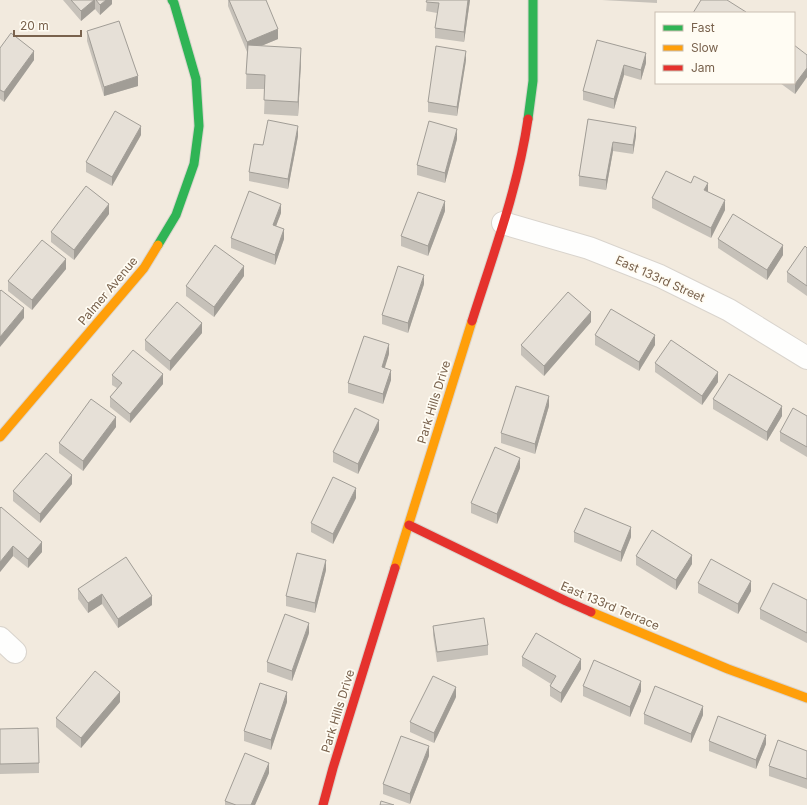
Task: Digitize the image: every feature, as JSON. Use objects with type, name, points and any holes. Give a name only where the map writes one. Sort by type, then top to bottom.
[{"type":"street","name":"Palmer Avenue","points":[[0,436],[144,268],[176,215],[194,164],[198,126],[196,79],[174,2],[172,0]]},
{"type":"street","name":"Park Hills Drive","points":[[323,805],[335,761],[503,223],[523,151],[533,81],[533,0]]},
{"type":"street","name":"East 133rd Street","points":[[503,223],[589,248],[660,276],[729,310],[807,358]]},
{"type":"street","name":"East 133rd Terrace","points":[[408,525],[566,601],[728,669],[807,698]]},
{"type":"shaded area","points":[[0,0],[807,0],[807,805],[0,805]]},
{"type":"building","points":[[71,0],[94,0],[81,11]]},
{"type":"building","points":[[96,0],[106,0],[100,5]]},
{"type":"building","points":[[229,0],[266,0],[278,29],[247,42]]},
{"type":"building","points":[[427,0],[468,0],[464,32],[435,28],[439,3],[426,2]]},
{"type":"building","points":[[701,0],[727,0],[746,12],[694,12]]},
{"type":"building","points":[[119,21],[138,76],[104,87],[87,31]]},
{"type":"building","points":[[11,33],[34,51],[4,92],[0,90],[0,48]]},
{"type":"building","points":[[597,40],[646,53],[641,70],[624,65],[614,99],[583,91]]},
{"type":"building","points":[[248,45],[301,48],[298,102],[264,100],[265,75],[246,74]]},
{"type":"building","points":[[436,46],[466,51],[457,107],[428,102]]},
{"type":"building","points":[[795,46],[807,55],[807,68],[795,84]]},
{"type":"building","points":[[115,111],[141,126],[112,177],[86,162]]},
{"type":"building","points":[[588,119],[636,127],[633,145],[613,142],[606,180],[579,176]]},
{"type":"building","points":[[268,120],[298,126],[288,179],[249,172],[254,144],[263,145]]},
{"type":"building","points":[[429,121],[457,129],[445,173],[417,165]]},
{"type":"building","points":[[666,171],[691,183],[694,176],[708,183],[704,190],[725,200],[711,228],[652,198]]},
{"type":"building","points":[[86,186],[109,204],[74,250],[51,232]]},
{"type":"building","points":[[249,191],[281,204],[273,225],[284,229],[275,255],[231,238]]},
{"type":"building","points":[[418,192],[445,201],[428,246],[401,236]]},
{"type":"building","points":[[733,214],[783,245],[767,270],[718,239]]},
{"type":"building","points":[[42,240],[66,259],[32,300],[8,281]]},
{"type":"building","points":[[215,245],[244,266],[214,307],[186,286]]},
{"type":"building","points":[[805,246],[807,248],[807,286],[787,272]]},
{"type":"building","points":[[398,266],[424,275],[408,323],[382,315]]},
{"type":"building","points":[[1,290],[24,308],[0,337],[0,291]]},
{"type":"building","points":[[568,292],[591,312],[544,366],[521,345]]},
{"type":"building","points":[[177,302],[202,323],[170,361],[145,340]]},
{"type":"building","points":[[611,309],[655,335],[639,362],[595,335]]},
{"type":"building","points":[[364,336],[389,344],[382,367],[391,370],[383,394],[348,383]]},
{"type":"building","points":[[671,340],[718,372],[702,396],[655,363]]},
{"type":"building","points":[[133,350],[163,374],[130,414],[110,397],[122,383],[112,375]]},
{"type":"building","points":[[729,374],[782,406],[767,432],[713,399]]},
{"type":"building","points":[[516,386],[549,396],[535,444],[501,433]]},
{"type":"building","points":[[91,399],[116,417],[83,461],[59,443]]},
{"type":"building","points":[[355,408],[379,420],[358,464],[333,452]]},
{"type":"building","points":[[793,408],[807,416],[807,447],[780,432]]},
{"type":"building","points":[[495,447],[520,458],[497,514],[471,503]]},
{"type":"building","points":[[46,453],[72,475],[40,514],[13,491]]},
{"type":"building","points":[[333,477],[356,488],[333,534],[311,523]]},
{"type":"building","points":[[1,507],[42,542],[28,559],[13,546],[0,562]]},
{"type":"building","points":[[585,508],[631,527],[621,552],[574,532]]},
{"type":"building","points":[[652,530],[692,555],[676,580],[636,556]]},
{"type":"building","points":[[297,553],[326,560],[315,603],[286,596]]},
{"type":"building","points":[[126,557],[152,596],[118,619],[102,594],[88,603],[78,589]]},
{"type":"building","points":[[711,559],[751,581],[738,604],[698,583]]},
{"type":"building","points":[[773,583],[807,600],[807,633],[760,609]]},
{"type":"building","points":[[285,614],[309,623],[292,671],[267,662]]},
{"type":"building","points":[[484,618],[488,645],[437,652],[433,626]]},
{"type":"building","points":[[536,633],[581,659],[561,693],[550,686],[556,676],[522,657]]},
{"type":"building","points":[[594,660],[641,681],[630,707],[583,686]]},
{"type":"building","points":[[95,671],[120,692],[81,738],[56,718]]},
{"type":"building","points":[[433,676],[456,687],[434,733],[410,722]]},
{"type":"building","points":[[260,683],[287,692],[271,740],[244,731]]},
{"type":"building","points":[[655,686],[703,706],[691,734],[644,714]]},
{"type":"building","points":[[718,716],[766,735],[756,760],[709,741]]},
{"type":"building","points":[[38,728],[39,763],[0,764],[0,729]]},
{"type":"building","points":[[401,736],[429,746],[410,794],[383,784]]},
{"type":"building","points":[[778,740],[807,751],[807,779],[769,766]]},
{"type":"building","points":[[245,753],[269,763],[251,805],[236,805],[225,801]]},
{"type":"building","points":[[381,801],[394,805],[380,805]]},
{"type":"traffic: fast","points":[[158,245],[176,215],[194,164],[199,126],[196,79],[172,0]]},
{"type":"traffic: fast","points":[[528,119],[533,81],[533,0]]},
{"type":"traffic: slow","points":[[0,437],[144,268],[158,245]]},
{"type":"traffic: slow","points":[[395,568],[472,321]]},
{"type":"traffic: slow","points":[[591,612],[728,669],[807,698]]},
{"type":"traffic: jam","points":[[472,321],[511,196],[524,145],[528,119]]},
{"type":"traffic: jam","points":[[409,525],[591,612]]},
{"type":"traffic: jam","points":[[323,805],[395,568]]}]
